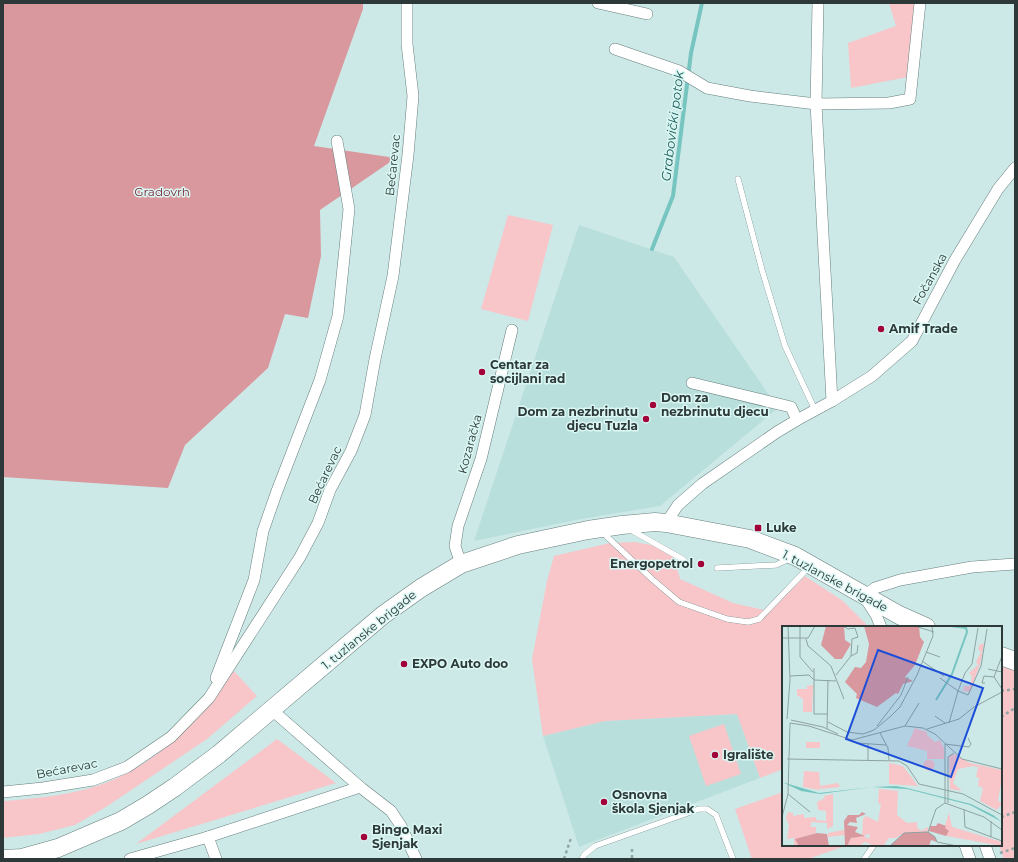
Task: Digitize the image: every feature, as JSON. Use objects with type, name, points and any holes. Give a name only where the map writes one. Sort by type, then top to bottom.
[{"type":"main road","name":"1. tuzlanske brigade","points":[[3,859],[22,858],[52,850],[121,821],[175,787],[219,754],[383,616],[421,588],[461,564],[518,544],[597,529],[654,522],[750,539],[795,556],[898,615],[924,626]]},
{"type":"main road","points":[[1002,656],[1015,661]]},
{"type":"street","name":"Bećarevac","points":[[3,792],[43,788],[93,780],[127,767],[171,737],[209,698],[300,557],[318,523],[330,490],[351,451],[365,415],[393,276],[408,154],[413,96],[407,44],[407,3]]},
{"type":"street","points":[[598,3],[647,14]]},
{"type":"street","points":[[818,3],[816,104],[832,401]]},
{"type":"street","points":[[615,49],[679,71],[707,88],[750,96],[816,104],[889,103],[910,99],[920,3]]},
{"type":"street","points":[[209,698],[254,580],[263,531],[320,380],[338,316],[349,209],[337,141]]},
{"type":"street","name":"Fočanska","points":[[666,523],[678,505],[702,484],[778,432],[872,376],[912,341],[956,260],[998,189],[1015,168]]},
{"type":"street","name":"Kozaračka","points":[[461,564],[455,546],[458,526],[481,459],[512,330]]},
{"type":"street","points":[[692,383],[791,407],[797,420]]},
{"type":"street","points":[[881,626],[876,615],[864,596],[875,588],[900,580],[972,567],[1015,564]]},
{"type":"street","points":[[272,710],[360,787],[391,811],[401,826],[416,859]]},
{"type":"street","points":[[130,859],[208,837],[360,787]]},
{"type":"street","points":[[208,837],[216,859]]},
{"type":"street","points":[[965,846],[970,859]]},
{"type":"street","points":[[986,846],[994,857]]},
{"type":"lane","points":[[738,179],[762,270],[786,346],[815,410]]},
{"type":"lane","points":[[622,525],[684,560]]},
{"type":"lane","points":[[597,529],[608,537],[652,579],[679,602],[727,619],[748,622],[759,619],[811,565]]},
{"type":"lane","points":[[717,568],[776,565],[795,556]]},
{"type":"lane","points":[[582,859],[584,855],[595,846],[698,809],[707,809],[716,815],[733,859]]},
{"type":"lane","points":[[864,859],[873,846]]},
{"type":"path","points":[[1002,691],[1015,690]]},
{"type":"path","points":[[1002,716],[1015,708]]},
{"type":"path","points":[[1002,817],[1015,812]]},
{"type":"path","points":[[564,859],[571,838]]},
{"type":"path","points":[[994,857],[1015,848]]},
{"type":"path","points":[[632,849],[632,859]]},
{"type":"shaded area","points":[[889,3],[914,3],[913,76],[851,88],[848,43],[896,26]]},
{"type":"shaded area","points":[[508,215],[553,225],[528,321],[481,309]]},
{"type":"shaded area","points":[[579,225],[674,257],[778,408],[660,506],[581,519],[474,541]]},
{"type":"shaded area","points":[[635,542],[672,549],[680,579],[733,603],[769,611],[805,576],[843,601],[868,626],[782,626],[782,769],[760,778],[737,714],[605,721],[543,736],[532,659],[547,581],[554,556],[610,543]]},
{"type":"shaded area","points":[[1002,666],[1015,670],[1015,859],[1004,859],[999,846],[1002,846]]},
{"type":"shaded area","points":[[234,671],[257,696],[207,739],[106,807],[75,825],[39,834],[3,838],[3,801],[47,797],[79,791],[107,782],[139,766],[168,745],[195,721],[207,708]]},
{"type":"shaded area","points":[[737,714],[760,778],[579,847],[543,736],[605,721]]},
{"type":"shaded area","name":"Igralište","points":[[724,724],[741,774],[706,786],[689,736]]},
{"type":"shaded area","points":[[277,739],[336,783],[136,844]]},
{"type":"shaded area","points":[[782,792],[782,846],[845,846],[808,859],[752,859],[735,809]]},
{"type":"green space","name":"Gradovrh","points":[[3,3],[363,3],[363,9],[314,146],[396,158],[320,210],[321,256],[308,318],[285,314],[268,368],[185,445],[168,488],[3,477]]},
{"type":"waterway","name":"Grabovički potok","points":[[652,249],[673,196],[691,53],[702,3]]},
{"type":"place","name":"Amif Trade","points":[[881,329]]},
{"type":"place","name":"Centar za socijlani rad","points":[[482,372]]},
{"type":"place","name":"Dom za nezbrinutu djecu","points":[[653,405]]},
{"type":"place","name":"Dom za nezbrinutu djecu Tuzla","points":[[646,419]]},
{"type":"place","name":"Luke","points":[[758,528]]},
{"type":"place","name":"Energopetrol","points":[[701,564]]},
{"type":"place","name":"EXPO Auto doo","points":[[404,664]]},
{"type":"place","name":"Igralište","points":[[715,755]]},
{"type":"place","name":"Osnovna škola Sjenjak","points":[[604,802]]},
{"type":"place","name":"Bingo Maxi Sjenjak","points":[[364,837]]}]
